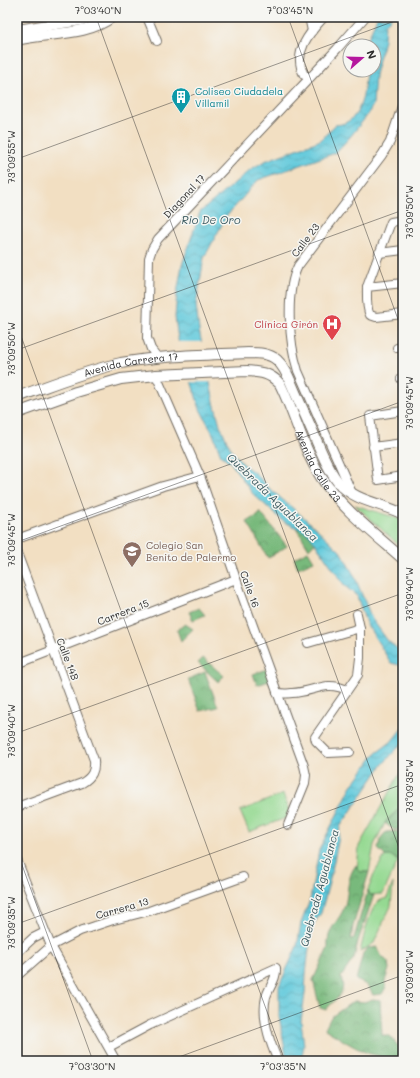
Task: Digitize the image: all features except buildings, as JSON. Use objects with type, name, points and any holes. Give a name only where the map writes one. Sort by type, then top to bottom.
[{"type":"street","points":[[17,30],[81,20],[90,17]]},
{"type":"street","points":[[17,40],[78,31],[101,24],[112,17]]},
{"type":"street","points":[[147,17],[157,41]]},
{"type":"street","points":[[309,17],[312,31]]},
{"type":"street","points":[[310,77],[304,75],[299,62],[302,47],[312,31],[324,17]]},
{"type":"street","name":"Diagonal 17","points":[[163,357],[151,349],[147,338],[148,269],[152,249],[165,230],[354,31],[365,17]]},
{"type":"street","name":"Calle 23","points":[[352,494],[298,371],[293,356],[291,339],[291,286],[298,266],[382,155],[390,142],[403,103]]},
{"type":"street","points":[[403,220],[391,222],[378,253],[367,287],[368,311],[370,315],[376,317],[403,314]]},
{"type":"street","points":[[378,253],[403,250]]},
{"type":"street","points":[[367,287],[403,283]]},
{"type":"street","name":"Avenida Carrera 17","points":[[17,397],[103,368],[138,360],[163,357],[248,353]]},
{"type":"street","name":"Avenida Calle 23","points":[[248,353],[261,353],[269,356],[282,365],[330,470],[345,489],[367,501],[403,514]]},
{"type":"street","name":"Avenida Carrera 17","points":[[17,414],[91,387],[121,379],[170,374],[247,371]]},
{"type":"street","name":"Avenida Calle 23","points":[[247,371],[268,374],[280,384],[314,465],[328,487],[357,517],[403,559]]},
{"type":"street","name":"Calle 16","points":[[156,375],[200,476],[304,766],[306,775],[305,783],[288,825]]},
{"type":"street","points":[[403,411],[370,416],[378,480],[403,476]]},
{"type":"street","points":[[373,447],[403,443]]},
{"type":"street","points":[[17,539],[163,486],[200,476]]},
{"type":"street","name":"Calle 14B","points":[[17,553],[94,760],[95,768],[89,779],[82,783],[17,807]]},
{"type":"street","name":"Carrera 15","points":[[17,664],[236,579]]},
{"type":"street","points":[[350,752],[328,752],[316,741],[315,737],[358,675],[360,658],[360,628],[357,614]]},
{"type":"street","points":[[308,643],[360,628]]},
{"type":"street","points":[[277,693],[292,693],[329,685],[341,687],[347,690]]},
{"type":"street","points":[[17,860],[51,946],[116,1061]]},
{"type":"street","name":"Carrera 13","points":[[17,976],[51,946],[80,931],[110,921],[149,911],[243,877]]},
{"type":"street","points":[[17,953],[33,938],[45,932]]},
{"type":"street","points":[[108,1047],[150,1025],[276,968],[275,978],[265,999],[265,1016],[278,1061]]},
{"type":"green space","points":[[355,505],[397,518],[403,522],[403,549]]},
{"type":"green space","points":[[260,512],[287,546],[268,558],[247,522],[260,514]]},
{"type":"green space","points":[[294,524],[320,537],[309,549]]},
{"type":"green space","points":[[308,551],[314,561],[298,568],[294,558]]},
{"type":"green space","points":[[199,608],[205,615],[193,620],[189,612]]},
{"type":"green space","points":[[185,624],[193,629],[181,641],[177,630]]},
{"type":"green space","points":[[203,658],[224,676],[218,682],[198,663]]},
{"type":"green space","points":[[268,669],[272,680],[257,685],[253,674]]},
{"type":"green space","points":[[205,672],[218,707],[200,711],[188,679]]},
{"type":"green space","points":[[400,773],[403,775],[403,805],[386,821],[374,845],[369,872],[361,872],[357,869],[359,846]]},
{"type":"green space","points":[[283,794],[291,816],[249,832],[240,811]]},
{"type":"green space","points":[[403,805],[403,828],[394,830],[385,823]]},
{"type":"green space","points":[[403,831],[403,854],[398,861],[392,856],[385,856],[378,849],[380,839],[386,832]]},
{"type":"green space","points":[[385,856],[392,856],[398,861],[383,894],[370,895],[368,890],[375,872]]},
{"type":"green space","points":[[356,865],[357,869],[361,872],[369,872],[353,926],[351,939],[354,938],[368,890],[370,895],[374,895],[358,941],[354,958],[341,977],[343,988],[342,992],[326,1010],[320,1008],[313,980],[328,948],[331,930],[343,911],[349,880]]},
{"type":"green space","points":[[393,883],[391,906],[374,943],[360,952],[372,912],[378,902],[387,898]]},
{"type":"green space","points":[[377,947],[381,955],[388,962],[389,969],[385,981],[386,987],[382,994],[373,995],[367,985],[356,980],[363,953],[368,948]]},
{"type":"green space","points":[[373,999],[380,1000],[382,1035],[390,1036],[403,1052],[403,1061],[388,1061],[383,1057],[360,1050],[325,1029],[331,1017],[354,1001],[364,1002]]},
{"type":"water","name":"Rio De Oro","points":[[377,17],[392,17],[385,24],[382,48],[382,38],[368,38]]},
{"type":"water","name":"Rio De Oro","points":[[365,78],[375,78],[373,105],[366,117],[335,153],[258,180],[226,217],[204,258],[196,305],[199,330],[214,402],[220,425],[231,450],[245,466],[256,474],[270,489],[315,527],[340,551],[354,575],[372,619],[388,641],[403,653],[403,666],[391,663],[366,623],[357,596],[345,586],[309,534],[283,521],[252,493],[231,463],[221,455],[213,434],[200,409],[178,340],[175,317],[177,293],[182,265],[200,212],[251,169],[265,161],[321,140],[335,125],[344,123],[351,119],[357,113],[363,96]]},
{"type":"water","name":"Quebrada Aguablanca","points":[[403,727],[403,742],[383,764],[340,827],[330,879],[321,913],[313,925],[309,948],[301,1021],[304,1045],[301,1061],[287,1061],[279,1016],[279,986],[297,946],[301,923],[310,900],[319,850],[351,787],[375,754],[391,742]]},
{"type":"pier","points":[[176,342],[203,342],[211,382],[190,382]]},
{"type":"place","name":"Coliseo Ciudadela Villamil","points":[[181,114]]},
{"type":"place","name":"Clínica Girón","points":[[332,341]]},
{"type":"place","name":"Colegio San Benito de Palermo","points":[[132,568]]}]
